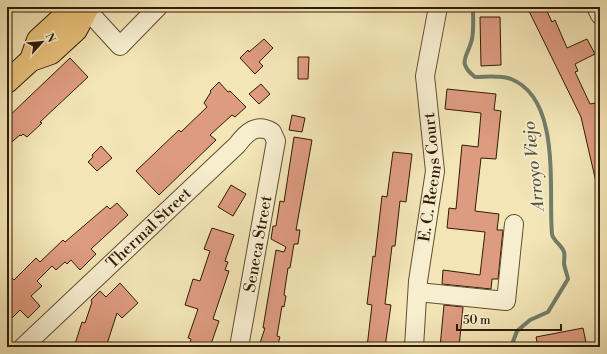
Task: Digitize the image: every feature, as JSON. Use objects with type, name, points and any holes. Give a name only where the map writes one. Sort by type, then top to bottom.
[{"type":"main road","points":[[7,82],[31,60],[38,40],[63,17],[87,8]]},
{"type":"street","points":[[87,8],[120,46],[158,7]]},
{"type":"street","name":"E. C. Reems Court","points":[[414,347],[418,292],[434,171],[426,76],[438,7]]},
{"type":"street","points":[[596,7],[600,15]]},
{"type":"street","name":"Thermal Street","points":[[22,347],[249,131],[254,129],[266,129],[272,132],[276,141]]},
{"type":"street","name":"Seneca Street","points":[[239,347],[276,141]]},
{"type":"street","points":[[418,292],[506,301],[514,224]]},
{"type":"building","points":[[527,7],[545,7],[552,22],[555,20],[567,48],[587,39],[595,54],[575,64],[578,71],[575,72],[590,104],[596,103],[597,110],[600,109],[600,181],[596,182],[581,117]]},
{"type":"building","points":[[480,17],[500,17],[501,65],[481,66]]},
{"type":"building","points":[[264,39],[273,48],[259,62],[263,66],[255,74],[240,58],[248,50],[249,52]]},
{"type":"building","points":[[298,57],[309,57],[308,79],[298,79]]},
{"type":"building","points":[[70,58],[88,77],[40,122],[42,123],[27,137],[23,134],[21,136],[20,135],[7,146],[7,118]]},
{"type":"building","points":[[219,82],[228,92],[230,91],[246,107],[235,117],[232,115],[210,135],[216,140],[159,195],[136,171],[179,130],[181,132],[207,107],[204,103],[211,92],[210,91]]},
{"type":"building","points":[[261,84],[270,94],[259,104],[249,94]]},
{"type":"building","points":[[447,89],[496,94],[494,110],[501,111],[496,159],[481,158],[475,211],[499,214],[497,230],[503,230],[498,279],[492,279],[491,289],[442,284],[443,270],[480,275],[485,232],[447,228],[449,208],[456,209],[462,145],[478,147],[481,113],[445,109]]},
{"type":"building","points":[[292,115],[305,118],[302,132],[289,130]]},
{"type":"building","points":[[294,137],[312,140],[296,230],[300,230],[298,244],[294,244],[290,268],[288,268],[284,295],[286,296],[284,307],[282,306],[277,336],[280,337],[277,347],[262,347],[263,344],[260,343],[265,328],[263,328],[276,250],[284,252],[286,247],[271,239],[273,226],[276,226],[280,201],[284,202]]},
{"type":"building","points":[[101,146],[112,158],[97,171],[88,162],[93,157],[92,155]]},
{"type":"building","points":[[393,152],[412,154],[406,202],[400,201],[395,246],[392,246],[385,304],[391,305],[385,347],[367,347],[372,305],[367,304],[373,256],[375,257],[382,196],[387,197]]},
{"type":"building","points":[[231,185],[246,194],[233,216],[218,207]]},
{"type":"building","points":[[117,203],[128,215],[91,249],[96,254],[80,270],[71,260],[67,264],[65,262],[56,270],[52,266],[37,281],[42,286],[31,296],[40,306],[28,318],[20,310],[7,323],[7,283],[12,278],[14,280],[36,258],[40,262],[63,240],[65,242],[107,206],[110,209]]},
{"type":"building","points":[[212,228],[234,235],[225,261],[228,262],[225,270],[229,271],[213,319],[219,321],[210,347],[189,347],[191,339],[188,338],[198,309],[185,305],[193,279],[200,281],[210,251],[204,249]]},
{"type":"building","points":[[120,283],[138,303],[122,318],[117,313],[106,347],[74,347],[82,322],[85,323],[92,302],[91,300],[100,291],[106,297]]},
{"type":"building","points":[[444,305],[463,307],[459,347],[440,347]]},
{"type":"building","points":[[583,328],[587,347],[538,347],[536,337]]},
{"type":"waterway","name":"Arroyo Viejo","points":[[473,7],[473,35],[465,59],[466,67],[469,72],[475,77],[498,77],[511,79],[527,90],[538,106],[545,125],[551,171],[552,234],[564,252],[564,264],[568,279],[548,312],[530,320],[517,331],[511,347]]}]
